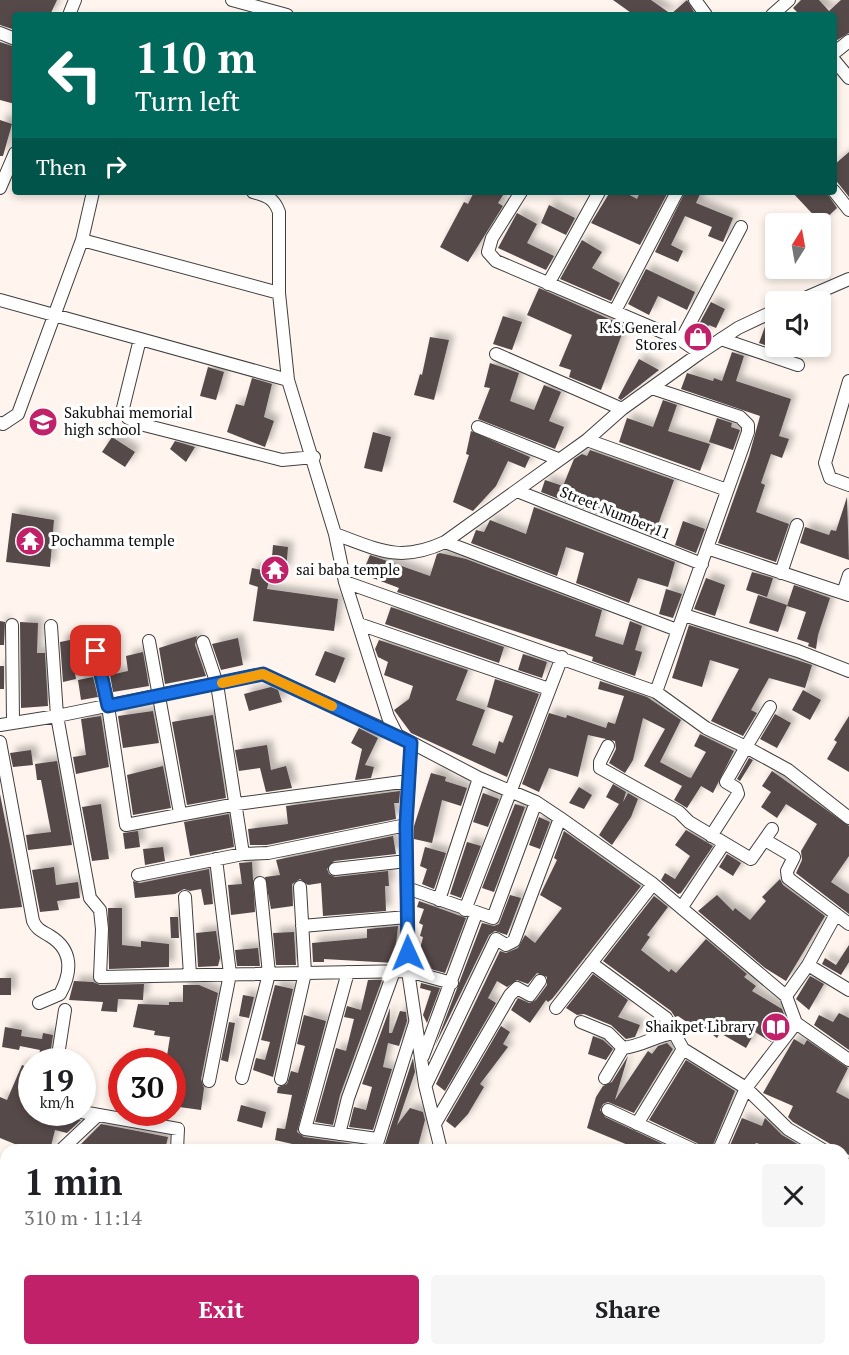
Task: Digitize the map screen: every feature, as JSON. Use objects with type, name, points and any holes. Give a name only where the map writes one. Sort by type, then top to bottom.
[{"type":"street","points":[[232,0],[250,10]]},
{"type":"street","points":[[775,12],[786,1]]},
{"type":"street","points":[[837,51],[849,41]]},
{"type":"street","points":[[837,64],[849,78]]},
{"type":"street","points":[[0,188],[12,160]]},
{"type":"street","points":[[0,423],[3,424],[18,414],[82,240],[92,195]]},
{"type":"street","points":[[265,195],[276,202],[279,212],[279,293],[288,380],[314,457],[335,534],[345,582],[388,717],[397,735]]},
{"type":"street","points":[[519,195],[492,238],[488,252],[496,261],[681,340],[700,353]]},
{"type":"street","points":[[548,284],[597,195]]},
{"type":"street","points":[[615,311],[675,195]]},
{"type":"street","points":[[837,195],[849,210]]},
{"type":"street","points":[[681,340],[741,227]]},
{"type":"street","points":[[82,240],[279,293]]},
{"type":"street","points":[[821,291],[849,279]]},
{"type":"street","points":[[0,300],[54,317],[288,380]]},
{"type":"street","points":[[335,534],[377,549],[402,554],[421,553],[445,542],[587,440],[622,409],[700,353],[765,316]]},
{"type":"street","points":[[140,339],[123,408],[128,418],[140,424],[282,460],[314,457]]},
{"type":"street","points":[[721,339],[798,366]]},
{"type":"street","points":[[496,354],[622,409]]},
{"type":"street","points":[[849,381],[825,463],[830,478],[849,485]]},
{"type":"street","points":[[652,388],[745,420],[748,432],[656,692]]},
{"type":"street","points":[[478,427],[558,459]]},
{"type":"street","points":[[587,440],[727,490]]},
{"type":"street","name":"Street Number 11","points":[[517,491],[702,564]]},
{"type":"street","points":[[781,573],[797,525]]},
{"type":"street","points":[[445,542],[677,630]]},
{"type":"street","points":[[707,548],[846,594],[849,575]]},
{"type":"street","points":[[345,582],[656,692],[706,728],[788,770],[849,818]]},
{"type":"street","points":[[684,615],[798,651],[849,671]]},
{"type":"street","points":[[359,624],[549,689]]},
{"type":"street","points":[[12,625],[13,722]]},
{"type":"street","points":[[51,626],[57,716],[90,898],[100,910],[102,929],[99,977],[408,971],[452,983]]},
{"type":"street","points":[[149,641],[180,813]]},
{"type":"street","points":[[203,642],[217,684],[243,854]]},
{"type":"street","points":[[96,651],[108,706],[126,825],[237,804],[409,781]]},
{"type":"street","points":[[423,1058],[452,983],[470,912],[510,789],[562,657]]},
{"type":"street","points":[[0,725],[57,716],[263,674],[536,802],[654,884],[682,907],[786,996],[796,1023],[849,1060]]},
{"type":"street","points":[[711,836],[738,794],[736,788],[726,782],[770,708]]},
{"type":"street","points":[[0,742],[33,921],[36,928],[64,948],[70,962],[68,975],[60,994],[39,1004]]},
{"type":"street","points":[[411,743],[406,825],[408,971],[423,1058],[425,1085],[440,1144]]},
{"type":"street","points":[[608,746],[600,762],[600,768],[679,812],[689,822],[723,845],[753,859],[768,835],[794,857],[787,876],[849,924]]},
{"type":"street","points":[[439,900],[479,777]]},
{"type":"street","points":[[408,888],[470,912],[494,918],[536,802]]},
{"type":"street","points":[[425,1085],[496,939],[506,945],[514,941],[560,818]]},
{"type":"street","points":[[138,874],[243,854],[268,853],[406,825]]},
{"type":"street","points":[[682,907],[723,845]]},
{"type":"street","points":[[209,1081],[230,974],[216,859]]},
{"type":"street","points":[[335,869],[407,861]]},
{"type":"street","points":[[242,1078],[269,974],[260,883]]},
{"type":"street","points":[[556,1008],[654,884]]},
{"type":"street","points":[[281,1079],[305,973],[300,887]]},
{"type":"street","points":[[185,897],[190,975]]},
{"type":"street","points":[[786,996],[808,965],[836,914]]},
{"type":"street","points":[[302,926],[407,917]]},
{"type":"street","points":[[591,963],[666,1018],[683,1049],[746,1088],[788,1129],[813,1144]]},
{"type":"street","points":[[808,965],[849,990]]},
{"type":"street","points":[[339,1134],[348,1098],[394,971]]},
{"type":"street","points":[[348,972],[305,1129],[339,1134],[373,1144]]},
{"type":"street","points":[[436,1122],[510,995],[517,988],[530,995],[540,981]]},
{"type":"street","points":[[59,1048],[65,1010]]},
{"type":"street","points":[[376,1144],[416,1019]]},
{"type":"street","points":[[581,1022],[608,1033],[623,1048],[638,1047],[661,1035],[673,1033]]},
{"type":"street","points":[[722,1144],[746,1088],[796,1023]]},
{"type":"street","points":[[605,1078],[623,1048]]},
{"type":"street","points":[[637,1124],[683,1049]]},
{"type":"street","points":[[608,1110],[681,1144]]},
{"type":"street","points":[[67,1144],[97,1116],[178,1129],[177,1144]]},
{"type":"building","points":[[0,0],[57,0],[51,12],[12,12],[12,29],[0,25]]},
{"type":"building","points":[[613,0],[651,0],[668,12],[630,12]]},
{"type":"building","points":[[687,0],[694,12],[673,12]]},
{"type":"building","points":[[801,0],[819,0],[829,11],[841,0],[849,0],[849,33],[837,40],[837,12],[797,12],[793,8]]},
{"type":"building","points":[[0,42],[12,46],[12,103],[0,100]]},
{"type":"building","points":[[0,120],[12,124],[3,156],[0,156]]},
{"type":"building","points":[[849,152],[849,197],[837,182],[837,162]]},
{"type":"building","points":[[472,195],[503,195],[498,203],[503,206],[468,262],[440,247],[464,202],[468,204]]},
{"type":"building","points":[[608,195],[630,195],[637,199],[639,195],[666,195],[640,245],[591,223]]},
{"type":"building","points":[[684,195],[700,195],[696,203],[733,218],[723,242],[708,236],[712,227],[685,216],[671,245],[683,251],[678,262],[655,252]]},
{"type":"building","points":[[795,195],[828,195],[837,208],[831,214],[812,213]]},
{"type":"building","points":[[549,205],[575,218],[566,235],[541,223]]},
{"type":"building","points":[[517,213],[537,224],[527,243],[554,256],[546,270],[498,248]]},
{"type":"building","points":[[582,240],[602,252],[592,268],[620,283],[611,301],[560,279]]},
{"type":"building","points":[[646,269],[695,292],[687,310],[658,296],[649,315],[628,304]]},
{"type":"building","points":[[539,288],[625,326],[601,390],[569,377],[571,370],[559,366],[572,335],[527,315]]},
{"type":"building","points":[[711,302],[725,309],[716,328],[709,325],[700,341],[692,337]]},
{"type":"building","points":[[503,316],[522,322],[512,350],[493,344]]},
{"type":"building","points":[[765,327],[765,345],[759,343]]},
{"type":"building","points":[[430,337],[449,340],[434,400],[414,395],[420,374],[422,375]]},
{"type":"building","points":[[732,352],[744,356],[736,381],[791,399],[779,436],[789,439],[782,458],[771,454],[761,483],[765,485],[756,512],[789,524],[776,562],[718,543],[749,456],[760,416],[681,389],[687,373],[713,381],[714,378],[722,381]]},
{"type":"building","points":[[639,359],[659,370],[621,400],[618,398]]},
{"type":"building","points":[[490,363],[519,373],[510,401],[534,410],[544,385],[561,392],[549,421],[564,427],[555,449],[478,419],[490,388],[484,387]]},
{"type":"building","points":[[208,367],[224,372],[216,400],[200,396]]},
{"type":"building","points":[[252,378],[272,384],[264,417],[274,421],[265,447],[227,432],[236,404],[244,406]]},
{"type":"building","points":[[663,400],[677,405],[668,431],[710,444],[700,471],[619,442],[627,418],[653,427]]},
{"type":"building","points":[[717,418],[732,423],[731,427],[740,430],[733,450],[709,442]]},
{"type":"building","points":[[471,431],[530,457],[525,468],[508,461],[496,486],[473,511],[453,502],[469,455],[466,454]]},
{"type":"building","points":[[373,432],[391,437],[382,472],[364,468]]},
{"type":"building","points":[[112,437],[135,452],[125,467],[102,452]]},
{"type":"building","points":[[175,441],[195,447],[186,462],[170,449]]},
{"type":"building","points":[[590,450],[674,480],[654,536],[541,492],[545,480],[563,486],[574,459],[582,454],[587,456]]},
{"type":"building","points":[[847,497],[849,560],[800,543],[805,527],[829,535],[831,530],[836,531]]},
{"type":"building","points":[[534,507],[675,562],[668,587],[638,578],[629,603],[576,583],[584,553],[566,547],[557,576],[471,543],[476,530],[484,532],[490,520],[526,534]]},
{"type":"building","name":"Pochamma temple","points":[[12,513],[54,520],[50,567],[6,562]]},
{"type":"building","points":[[683,521],[705,529],[696,553],[675,545]]},
{"type":"building","points":[[273,545],[288,547],[286,571],[271,569]]},
{"type":"building","points":[[437,554],[466,559],[602,610],[595,636],[623,645],[630,621],[642,626],[635,650],[642,652],[635,676],[592,661],[593,657],[397,592],[399,588],[362,574],[370,555],[430,576]]},
{"type":"building","points":[[252,568],[271,572],[267,589],[338,599],[334,631],[253,621],[258,587],[249,584]]},
{"type":"building","points":[[752,572],[773,578],[767,597],[746,590]]},
{"type":"building","points":[[706,578],[725,585],[715,616],[694,609]]},
{"type":"building","points":[[794,585],[830,598],[816,649],[808,646],[809,643],[797,639],[806,612],[787,606]]},
{"type":"building","points":[[666,589],[682,594],[673,618],[659,614]]},
{"type":"building","points":[[758,595],[787,605],[778,632],[749,623]]},
{"type":"building","points":[[391,607],[504,647],[499,663],[385,624]]},
{"type":"building","points":[[0,621],[5,622],[4,645],[0,645]]},
{"type":"building","points":[[20,622],[38,623],[37,653],[45,653],[48,706],[21,708]]},
{"type":"building","points":[[689,625],[812,665],[805,688],[769,678],[751,710],[757,713],[743,736],[711,721],[739,669],[710,660],[702,687],[672,678]]},
{"type":"building","points":[[197,636],[195,645],[206,676],[165,684],[159,648]]},
{"type":"building","points":[[238,638],[243,665],[221,670],[212,644]]},
{"type":"building","points":[[70,640],[76,679],[63,682],[60,642]]},
{"type":"building","points":[[379,640],[468,670],[456,700],[485,710],[472,745],[495,754],[499,741],[503,743],[513,716],[487,707],[495,679],[539,694],[507,777],[411,733],[394,710],[409,699],[413,686],[384,675],[388,662],[378,657],[375,649]]},
{"type":"building","points":[[325,651],[345,658],[335,683],[315,675]]},
{"type":"building","points":[[143,652],[149,686],[113,692],[110,675],[128,671],[126,656]]},
{"type":"building","points":[[523,654],[547,662],[542,678],[518,670]]},
{"type":"building","points":[[0,666],[4,666],[4,689],[0,689]]},
{"type":"building","points":[[93,677],[98,697],[81,700],[78,680]]},
{"type":"building","points":[[600,681],[647,697],[681,720],[660,762],[688,777],[691,778],[706,752],[694,746],[700,734],[734,751],[713,793],[701,786],[687,808],[674,800],[682,786],[644,766],[665,729],[643,718],[633,760],[625,773],[609,763],[616,749],[615,741],[588,735],[578,777],[549,768],[539,792],[522,784],[549,713],[566,718],[567,715],[606,728],[608,722],[615,724],[624,696],[598,689]]},
{"type":"building","points":[[271,687],[278,690],[282,702],[249,711],[244,694]]},
{"type":"building","points":[[803,690],[821,700],[810,720],[792,710]]},
{"type":"building","points":[[153,711],[159,743],[123,748],[118,716]]},
{"type":"building","points":[[775,714],[791,723],[777,748],[760,739]]},
{"type":"building","points":[[213,715],[226,798],[187,805],[172,722]]},
{"type":"building","points":[[101,716],[109,767],[76,774],[73,757],[86,755],[81,719]]},
{"type":"building","points":[[849,716],[849,772],[827,759],[837,742],[834,740]]},
{"type":"building","points":[[359,728],[378,738],[365,765],[374,767],[371,778],[355,780],[362,749],[351,743]]},
{"type":"building","points":[[267,745],[271,770],[286,766],[292,788],[266,792],[260,768],[239,771],[235,750]]},
{"type":"building","points":[[31,750],[33,765],[13,767],[10,753]]},
{"type":"building","points":[[749,758],[753,760],[740,781],[737,779]]},
{"type":"building","points":[[57,761],[72,845],[28,850],[26,835],[51,832],[41,780],[37,780],[35,764]]},
{"type":"building","points":[[163,766],[171,808],[133,815],[127,775]]},
{"type":"building","points":[[772,771],[849,826],[849,856],[831,882],[849,894],[849,914],[796,873],[802,860],[801,851],[817,824],[786,804],[777,818],[761,807],[771,792],[762,786]]},
{"type":"building","points":[[431,773],[446,777],[445,781],[467,788],[461,806],[442,800],[432,843],[414,839],[414,826]]},
{"type":"building","points":[[613,784],[626,792],[623,802],[628,793],[638,799],[631,817],[612,845],[599,835],[619,804],[606,797]]},
{"type":"building","points":[[579,787],[592,795],[584,809],[569,803]]},
{"type":"building","points":[[400,791],[399,803],[394,803],[396,819],[267,845],[250,845],[248,829],[288,824],[286,806]]},
{"type":"building","points":[[483,793],[499,799],[488,827],[473,822]]},
{"type":"building","points":[[0,794],[22,907],[0,909]]},
{"type":"building","points":[[101,804],[109,859],[92,861],[82,807]]},
{"type":"building","points":[[515,804],[525,807],[494,892],[482,888]]},
{"type":"building","points":[[229,814],[234,847],[190,856],[184,822]]},
{"type":"building","points":[[539,817],[550,822],[540,849],[529,845]]},
{"type":"building","points":[[686,830],[713,846],[681,893],[678,894],[661,880],[665,873],[675,879],[690,856],[675,845]]},
{"type":"building","points":[[138,831],[140,847],[125,849],[123,833]]},
{"type":"building","points":[[564,831],[641,886],[552,999],[548,1002],[546,1000],[530,1023],[511,1010],[518,998],[529,1003],[536,1000],[547,985],[547,977],[537,973],[528,984],[517,980],[507,987],[497,981],[488,998],[496,1003],[445,1091],[436,1084],[500,951],[506,953],[518,948],[525,935],[535,943],[562,908],[540,895],[557,860],[554,858]]},
{"type":"building","points":[[393,836],[396,854],[334,861],[327,869],[329,874],[335,877],[388,871],[389,886],[385,886],[386,911],[323,916],[321,883],[308,885],[300,879],[292,884],[293,906],[271,909],[265,877],[280,875],[276,860]]},
{"type":"building","points":[[467,842],[481,846],[461,898],[450,894]]},
{"type":"building","points":[[163,847],[165,861],[145,865],[143,849]]},
{"type":"building","points":[[425,847],[446,853],[434,889],[422,884],[427,869],[420,866]]},
{"type":"building","points":[[727,854],[741,863],[733,876],[719,867]]},
{"type":"building","points":[[252,862],[255,912],[231,915],[228,885],[242,884],[239,863]]},
{"type":"building","points":[[54,867],[56,885],[78,882],[80,898],[57,901],[59,910],[40,912],[32,870]]},
{"type":"building","points":[[209,869],[213,904],[204,905],[201,889],[190,891],[184,889],[175,894],[135,898],[133,881],[140,883]]},
{"type":"building","points":[[780,879],[783,885],[825,916],[786,981],[765,968],[698,911],[717,895],[733,911],[735,908],[750,920],[766,901],[762,897]]},
{"type":"building","points":[[510,895],[521,898],[507,935],[495,931],[489,935],[435,1046],[482,923],[494,926],[499,924]]},
{"type":"building","points":[[654,896],[668,907],[647,935],[650,937],[641,950],[669,972],[671,969],[676,973],[706,939],[747,974],[744,977],[756,986],[752,991],[782,1009],[787,1022],[771,1042],[755,1032],[746,1048],[720,1033],[717,1038],[697,1023],[694,1027],[678,1016],[675,1017],[671,1011],[603,961]]},
{"type":"building","points":[[419,901],[466,918],[445,973],[416,965],[423,937],[420,936],[423,925],[419,923],[424,909],[417,907]]},
{"type":"building","points":[[108,908],[122,908],[122,945],[141,947],[141,941],[169,944],[169,967],[109,969]]},
{"type":"building","points":[[170,917],[178,917],[179,938],[171,938]]},
{"type":"building","points":[[398,926],[394,963],[324,959],[324,962],[313,962],[312,943],[367,938],[367,929]]},
{"type":"building","points":[[216,931],[220,958],[218,966],[198,967],[196,933]]},
{"type":"building","points":[[294,932],[296,965],[276,965],[273,933]]},
{"type":"building","points":[[849,945],[849,962],[841,975],[822,964],[825,958],[836,965]]},
{"type":"building","points":[[258,948],[260,966],[237,966],[235,950]]},
{"type":"building","points":[[593,974],[628,1000],[618,1017],[640,1025],[635,1037],[626,1039],[611,1025],[584,1014],[577,1015],[566,1008]]},
{"type":"building","points":[[810,976],[824,984],[809,1010],[796,999]]},
{"type":"building","points":[[0,978],[11,978],[11,995],[0,995]]},
{"type":"building","points":[[368,980],[382,980],[340,1095],[333,1125],[315,1122],[336,1048],[346,1051],[354,1019],[344,1017],[347,1006],[361,1010]]},
{"type":"building","points":[[74,981],[93,982],[100,985],[144,984],[143,1000],[118,999],[117,1012],[101,1011],[103,1002],[69,1000]]},
{"type":"building","points":[[421,983],[440,988],[427,1023],[423,1015],[431,991],[420,988]]},
{"type":"building","points":[[183,985],[199,985],[218,993],[201,1079],[204,1088],[201,1110],[186,1108],[186,1048],[168,1048],[170,1037],[154,1035],[155,1031],[133,1027],[138,1004],[169,1005],[169,1002],[183,1002]]},
{"type":"building","points":[[275,985],[293,989],[273,1077],[253,1070],[256,1058],[265,1060],[270,1042],[261,1040]]},
{"type":"building","points":[[243,995],[254,997],[249,1018],[239,1016]]},
{"type":"building","points":[[390,1008],[389,1033],[392,1033],[400,1011],[406,1012],[407,1021],[399,1046],[388,1043],[383,1067],[392,1069],[373,1130],[349,1127],[354,1107],[366,1110],[372,1087],[362,1084]]},
{"type":"building","points":[[839,1013],[849,1018],[849,1050],[814,1025],[819,1015],[833,1022]]},
{"type":"building","points":[[304,1015],[326,1021],[297,1132],[304,1137],[354,1144],[292,1144],[275,1140],[277,1128],[285,1129],[292,1095],[277,1093],[278,1087],[287,1084],[291,1071],[298,1073],[305,1046],[297,1044]]},
{"type":"building","points":[[229,1022],[235,1023],[228,1062],[221,1060]]},
{"type":"building","points":[[501,1026],[510,1032],[503,1044],[508,1047],[480,1084],[484,1087],[468,1114],[455,1128],[446,1121]]},
{"type":"building","points":[[5,1027],[22,1030],[21,1036],[42,1039],[43,1033],[53,1035],[51,1048],[20,1046],[18,1050],[2,1047]]},
{"type":"building","points":[[593,1036],[603,1040],[613,1049],[606,1060],[588,1054]]},
{"type":"building","points":[[794,1039],[804,1045],[807,1040],[848,1068],[836,1092],[849,1099],[849,1144],[830,1144],[793,1122],[788,1117],[793,1106],[763,1093]]},
{"type":"building","points":[[667,1043],[673,1049],[634,1113],[608,1102],[603,1104],[600,1110],[605,1117],[663,1144],[626,1144],[587,1128],[596,1097],[603,1086],[612,1082],[628,1056],[615,1100],[648,1051],[652,1054],[658,1046]]},
{"type":"building","points":[[413,1058],[415,1072],[397,1125],[410,1108],[423,1112],[425,1120],[419,1144],[385,1144]]},
{"type":"building","points":[[686,1060],[735,1091],[713,1144],[698,1144],[649,1120]]},
{"type":"building","points":[[18,1074],[18,1126],[75,1126],[67,1133],[55,1130],[52,1144],[15,1144],[0,1138],[0,1097],[7,1100]]},
{"type":"building","points":[[241,1105],[266,1112],[262,1128],[237,1121]]},
{"type":"building","points":[[742,1118],[762,1126],[765,1118],[782,1135],[798,1144],[756,1143],[731,1144]]},
{"type":"building","points":[[101,1124],[168,1137],[166,1144],[81,1144]]},
{"type":"slow traffic","points":[[222,683],[263,674],[332,706]]},
{"type":"place","name":"K.S.General Stores","points":[[698,337]]},
{"type":"place","name":"Sakubhai memorial high school","points":[[43,422]]},
{"type":"place","name":"Pochamma temple","points":[[30,541]]},
{"type":"place","name":"sai baba temple","points":[[275,570]]},
{"type":"place","name":"Shaikpet Library","points":[[776,1027]]},
{"type":"route","points":[[96,651],[108,706],[263,674],[411,743],[406,825],[408,953]]}]
